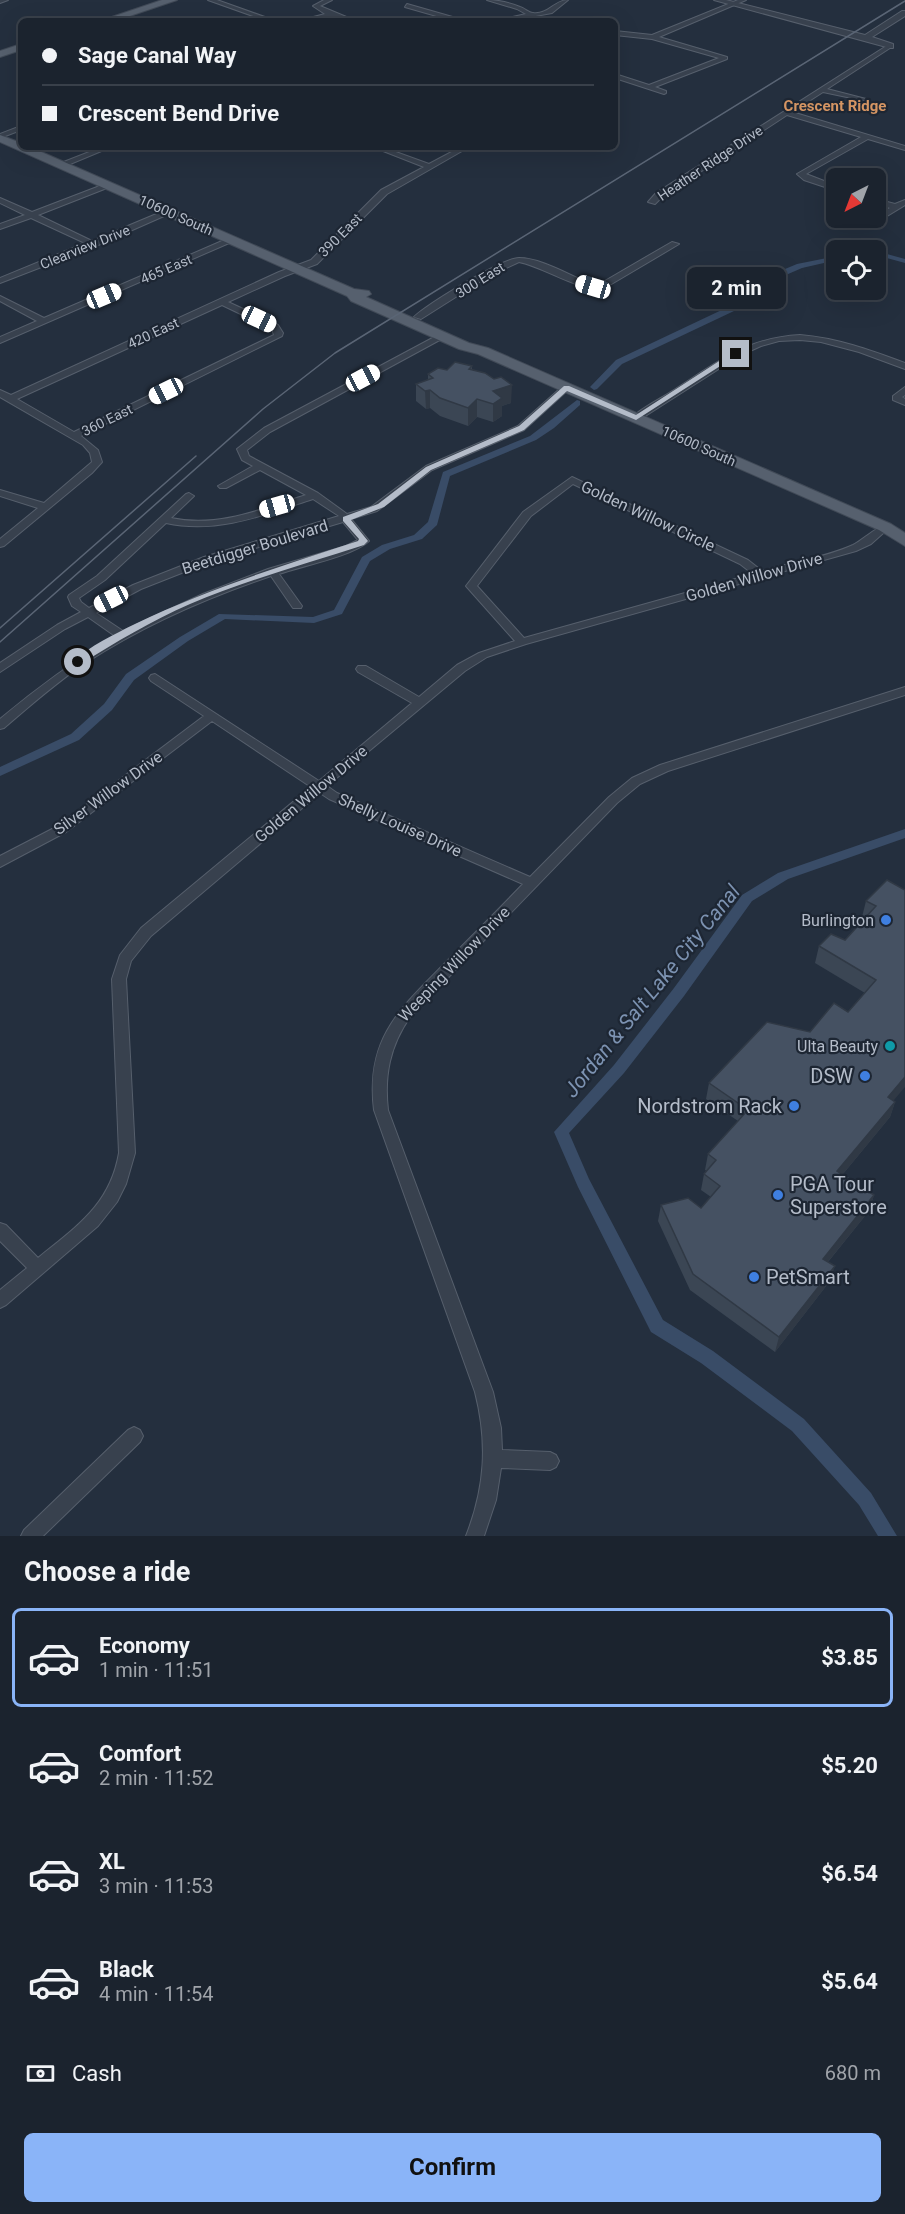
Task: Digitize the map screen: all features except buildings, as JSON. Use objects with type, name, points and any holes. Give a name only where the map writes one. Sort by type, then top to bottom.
[{"type":"main road","points":[[116,18],[172,0]]},
{"type":"main road","points":[[0,54],[18,48]]},
{"type":"main road","name":"10600 South","points":[[0,137],[18,145]]},
{"type":"main road","name":"10600 South","points":[[28,150],[352,293],[365,294],[473,341],[480,350]]},
{"type":"main road","name":"10600 South","points":[[352,293],[356,298],[885,528],[905,541]]},
{"type":"main road","name":"10600 South","points":[[885,528],[905,530]]},
{"type":"street","points":[[0,1],[5,0]]},
{"type":"street","points":[[211,0],[264,18]]},
{"type":"street","points":[[223,4],[235,0]]},
{"type":"street","points":[[329,0],[316,5],[344,18]]},
{"type":"street","points":[[490,0],[519,8],[532,15]]},
{"type":"street","points":[[515,18],[555,10],[566,0]]},
{"type":"street","points":[[718,0],[894,47]]},
{"type":"street","points":[[653,37],[743,0]]},
{"type":"street","points":[[407,6],[450,18]]},
{"type":"street","points":[[866,38],[905,13]]},
{"type":"street","points":[[314,18],[332,14]]},
{"type":"street","points":[[810,25],[894,47]]},
{"type":"street","points":[[618,33],[653,37],[725,58],[652,86]]},
{"type":"street","name":"Heather Ridge Drive","points":[[652,202],[659,195],[822,90],[894,47]]},
{"type":"street","points":[[618,77],[652,86],[664,92]]},
{"type":"street","points":[[822,90],[864,100]]},
{"type":"street","points":[[787,113],[905,148]]},
{"type":"street","points":[[0,137],[18,129]]},
{"type":"street","points":[[826,184],[802,175],[803,172],[867,137]]},
{"type":"street","points":[[60,165],[100,150]]},
{"type":"street","points":[[384,150],[429,167]]},
{"type":"street","name":"390 East","points":[[297,269],[314,262],[379,196],[460,150]]},
{"type":"street","points":[[0,227],[108,186]]},
{"type":"street","points":[[0,200],[93,244]]},
{"type":"street","points":[[886,213],[905,202]]},
{"type":"street","points":[[886,204],[896,207]]},
{"type":"street","name":"Clearview Drive","points":[[0,281],[170,212]]},
{"type":"street","name":"465 East","points":[[0,340],[232,240]]},
{"type":"street","name":"300 East","points":[[418,317],[502,265],[514,260],[538,266],[578,282],[600,287],[675,244]]},
{"type":"street","name":"420 East","points":[[10,399],[297,269]]},
{"type":"street","points":[[0,298],[44,321]]},
{"type":"street","name":"360 East","points":[[74,436],[275,338],[279,333],[275,327],[222,302]]},
{"type":"street","points":[[0,725],[59,675],[121,635],[186,603],[272,571],[350,548],[364,541],[334,508],[242,454],[243,447],[253,438],[443,336]]},
{"type":"street","points":[[636,418],[736,354],[753,345],[775,339],[825,338],[905,366]]},
{"type":"street","name":"Beetdigger Boulevard","points":[[0,668],[87,611],[137,587],[186,567],[346,519],[381,505],[429,468],[522,428],[566,388]]},
{"type":"street","points":[[905,390],[896,398],[905,402]]},
{"type":"street","points":[[0,393],[74,436]]},
{"type":"street","name":"360 East","points":[[0,544],[97,462],[91,447],[74,436]]},
{"type":"street","points":[[224,486],[260,466]]},
{"type":"street","name":"Golden Willow Circle","points":[[522,642],[471,586],[527,514],[572,480],[744,562],[761,575]]},
{"type":"street","points":[[0,492],[45,507]]},
{"type":"street","points":[[164,520],[187,526],[213,525],[315,495]]},
{"type":"street","points":[[121,635],[74,602],[75,594],[97,581],[189,496]]},
{"type":"street","name":"Golden Willow Drive","points":[[0,1300],[98,1217],[122,1179],[127,1153],[119,979],[125,959],[146,932],[475,658],[522,642],[852,549],[867,542],[885,528]]},
{"type":"street","points":[[272,571],[297,606]]},
{"type":"street","points":[[363,669],[420,702]]},
{"type":"street","name":"Shelly Louise Drive","points":[[155,678],[319,787],[353,806],[532,883]]},
{"type":"street","name":"Weeping Willow Drive","points":[[475,1536],[489,1497],[495,1459],[489,1408],[385,1125],[378,1080],[389,1038],[405,1013],[613,800],[645,776],[905,691]]},
{"type":"street","name":"Silver Willow Drive","points":[[0,862],[62,829],[212,716]]},
{"type":"street","points":[[0,1230],[38,1268]]},
{"type":"street","points":[[30,1536],[134,1436]]},
{"type":"street","points":[[495,1459],[550,1461]]},
{"type":"waterway","points":[[886,256],[905,261]]},
{"type":"waterway","points":[[594,387],[619,362],[731,309],[747,294],[769,279],[800,266],[826,260]]},
{"type":"waterway","points":[[0,772],[75,737],[108,707],[130,677],[184,639],[223,616],[314,620],[338,612],[366,559],[386,547],[418,537],[433,523],[446,474],[533,438],[551,426],[577,403]]},
{"type":"waterway","name":"Jordan & Salt Lake City Canal","points":[[888,1536],[865,1499],[798,1425],[707,1357],[657,1326],[583,1182],[561,1132],[619,1069],[679,992],[747,898],[783,876],[905,833]]},
{"type":"tram line","points":[[0,642],[263,409],[335,353],[905,1]]},
{"type":"tram line","points":[[0,628],[196,456]]},
{"type":"place","name":"Burlington","points":[[886,920]]},
{"type":"place","name":"Ulta Beauty","points":[[890,1046]]},
{"type":"place","name":"DSW","points":[[865,1076]]},
{"type":"place","name":"Nordstrom Rack","points":[[794,1106]]},
{"type":"place","name":"PGA Tour Superstore","points":[[778,1195]]},
{"type":"place","name":"PetSmart","points":[[754,1277]]},
{"type":"district","name":"Crescent Ridge","points":[[835,106]]},
{"type":"route","points":[[78,662],[121,635],[186,603],[246,580],[361,543],[364,541],[363,538],[346,519],[381,505],[429,468],[522,428],[539,414],[554,396],[566,388],[636,418],[736,354]]}]
